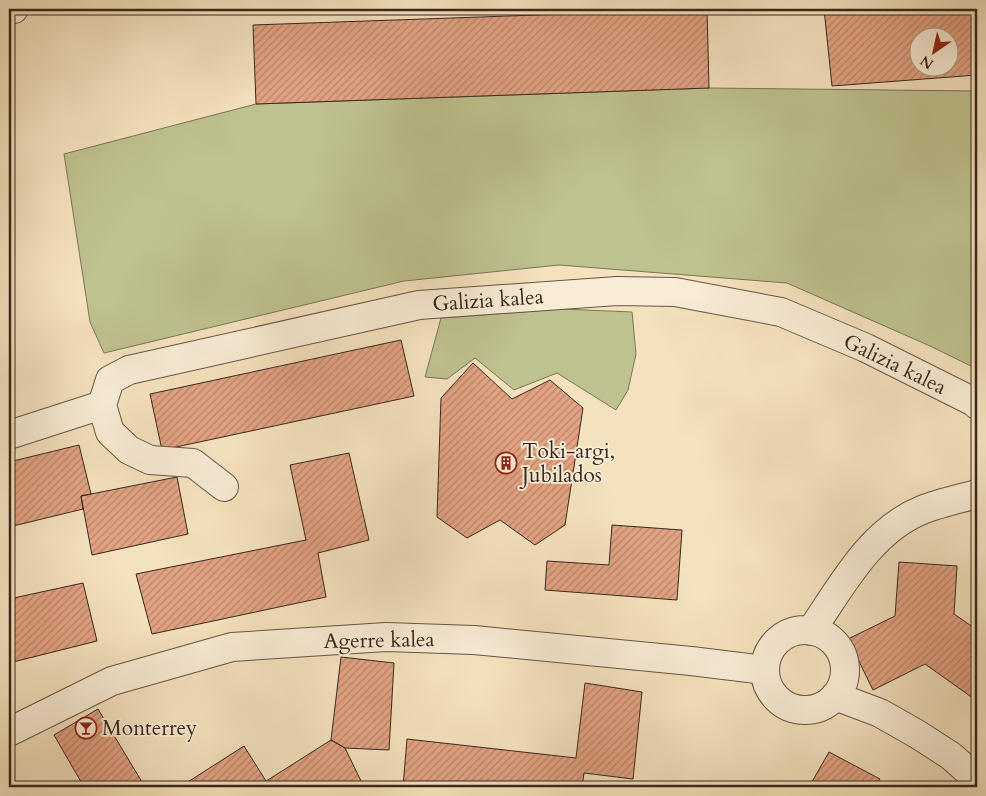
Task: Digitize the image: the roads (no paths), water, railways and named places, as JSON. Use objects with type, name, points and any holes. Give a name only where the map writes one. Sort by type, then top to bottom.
[{"type":"street","points":[[9,10],[14,9]]},
{"type":"street","name":"Galizia kalea","points":[[102,405],[110,380],[129,370],[308,329],[419,305],[617,291],[675,292],[781,312],[866,348],[977,405]]},
{"type":"street","points":[[9,435],[102,405],[110,432],[129,450],[150,460],[193,463],[224,487]]},
{"type":"street","points":[[811,631],[856,564],[889,528],[921,511],[977,494]]},
{"type":"street","points":[[797,631],[811,631],[823,634],[833,641],[840,651],[844,663],[844,674],[841,686],[835,696],[824,705],[811,710],[798,710],[785,705],[774,695],[768,684],[765,670],[767,656],[774,645],[785,636],[797,631]]},
{"type":"street","name":"Agerre kalea","points":[[9,732],[112,681],[241,646],[386,637],[474,640],[765,670]]},
{"type":"street","points":[[835,696],[880,713],[916,734],[951,756],[977,779]]},
{"type":"place","name":"Toki-argi, Jubilados","points":[[506,463]]},
{"type":"place","name":"Monterrey","points":[[86,728]]}]
